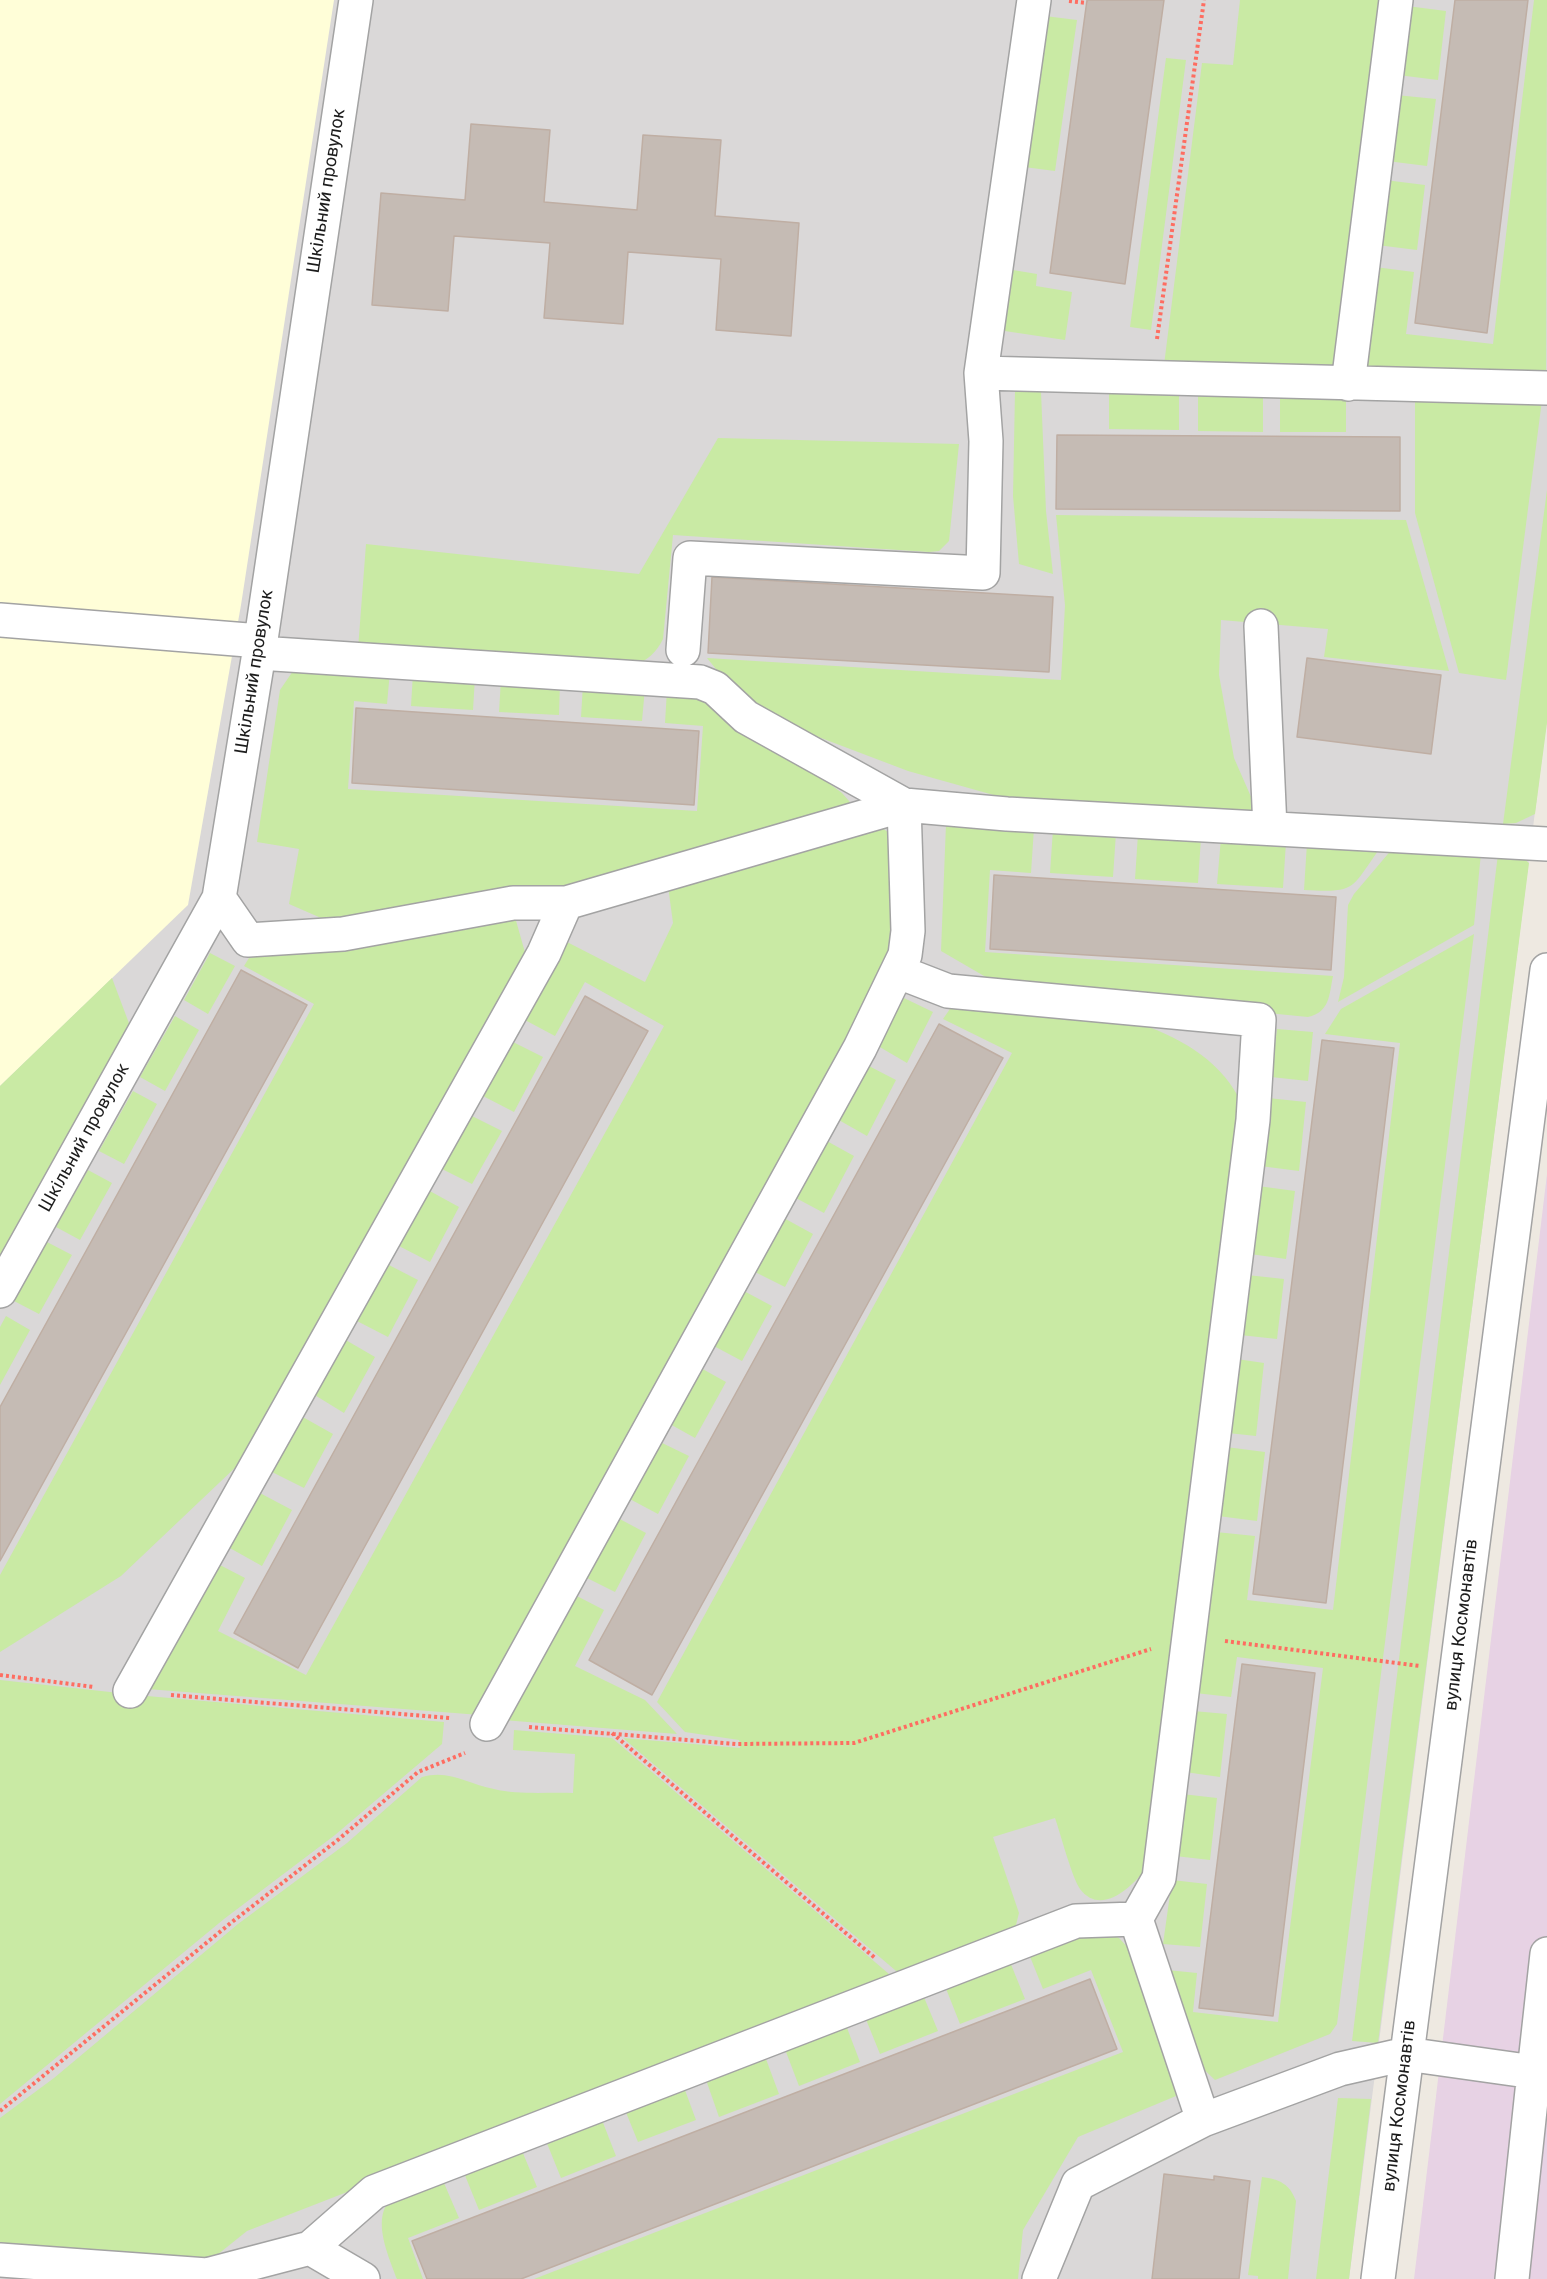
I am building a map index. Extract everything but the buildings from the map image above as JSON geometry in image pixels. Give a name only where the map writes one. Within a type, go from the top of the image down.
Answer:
[{"type":"street","name":"Шкільний провулок","points":[[0,1291],[219,898],[260,647],[356,0]]},
{"type":"street","points":[[683,650],[690,558],[983,573],[987,441],[981,373],[1034,0]]},
{"type":"street","points":[[1348,384],[1396,0]]},
{"type":"street","points":[[981,373],[1547,388]]},
{"type":"street","points":[[0,620],[260,647],[700,682],[715,688],[747,717],[904,805]]},
{"type":"street","points":[[1262,626],[1270,828]]},
{"type":"street","points":[[487,1724],[860,1048],[899,972],[905,955],[908,931],[904,805]]},
{"type":"street","points":[[219,898],[248,940],[343,934],[513,903],[566,903],[904,805],[1016,814],[1547,844]]},
{"type":"street","points":[[130,1691],[544,953],[566,903]]},
{"type":"street","name":"вулиця Космонавтів","points":[[1378,2279],[1547,970]]},
{"type":"street","points":[[899,972],[948,991],[1259,1020],[1253,1120],[1191,1636],[1159,1878],[1136,1919],[1203,2120]]},
{"type":"street","points":[[0,2260],[207,2275],[310,2248],[374,2192],[1076,1921],[1136,1919]]},
{"type":"street","points":[[1512,2279],[1547,1954]]},
{"type":"street","points":[[1039,2279],[1078,2184],[1203,2120],[1340,2069],[1406,2054],[1534,2072]]},
{"type":"street","points":[[310,2248],[363,2279]]},
{"type":"path","points":[[1065,0],[1087,3]]},
{"type":"path","points":[[1152,379],[1204,0]]},
{"type":"path","points":[[0,1675],[130,1691],[736,1744],[854,1743],[1191,1636],[1456,1670]]},
{"type":"path","points":[[0,2111],[232,1922],[339,1839],[418,1772],[465,1754],[487,1724]]},
{"type":"path","points":[[612,1732],[892,1972],[902,1987]]},
{"type":"shaded area","points":[[0,0],[1547,0],[1547,717],[1349,2279],[0,2279]]},
{"type":"shaded area","points":[[0,0],[334,0],[241,605],[188,905],[0,1086]]},
{"type":"shaded area","points":[[1547,1174],[1547,2279],[1414,2279]]},
{"type":"green space","points":[[1240,0],[1385,0],[1336,373],[1164,365],[1202,63],[1233,65]]},
{"type":"green space","points":[[1534,0],[1547,0],[1546,377],[1360,373],[1375,267],[1414,272],[1406,334],[1493,344]]},
{"type":"green space","points":[[1407,6],[1446,11],[1438,80],[1398,75]]},
{"type":"green space","points":[[1045,16],[1077,20],[1055,171],[1024,167]]},
{"type":"green space","points":[[1166,58],[1186,60],[1151,330],[1130,327]]},
{"type":"green space","points":[[1396,95],[1436,99],[1427,166],[1387,161]]},
{"type":"green space","points":[[1385,180],[1425,185],[1417,250],[1377,245]]},
{"type":"green space","points":[[1007,269],[1037,274],[1036,286],[1072,292],[1065,340],[998,330]]},
{"type":"green space","points":[[1015,391],[1041,392],[1046,511],[1053,574],[1019,564],[1013,496]]},
{"type":"green space","points":[[1109,393],[1179,394],[1179,430],[1109,429]]},
{"type":"green space","points":[[1198,395],[1263,396],[1263,432],[1198,431]]},
{"type":"green space","points":[[1280,396],[1346,397],[1346,432],[1280,432]]},
{"type":"green space","points":[[1415,398],[1542,400],[1506,680],[1459,673],[1415,513]]},
{"type":"green space","points":[[718,438],[959,444],[949,541],[939,551],[929,552],[673,535],[663,639],[651,656],[633,666],[358,649],[366,544],[639,574]]},
{"type":"green space","points":[[1547,490],[1547,723],[1535,814],[1516,823],[1503,824]]},
{"type":"green space","points":[[1056,515],[1406,520],[1449,671],[1324,657],[1328,629],[1221,620],[1219,675],[1234,758],[1259,815],[1015,801],[908,771],[750,711],[707,658],[1061,680],[1065,605]]},
{"type":"green space","points":[[293,671],[390,671],[387,704],[354,701],[348,789],[697,811],[703,726],[665,723],[667,690],[707,692],[842,793],[857,810],[705,853],[513,897],[344,928],[289,904],[299,849],[257,842],[280,690]]},
{"type":"green space","points":[[413,673],[475,677],[473,710],[411,706]]},
{"type":"green space","points":[[501,679],[560,682],[559,715],[499,712]]},
{"type":"green space","points":[[583,684],[645,688],[642,721],[581,717]]},
{"type":"green space","points":[[946,824],[1034,828],[1031,873],[990,870],[985,952],[1333,976],[1325,1007],[1315,1015],[1308,1017],[1003,987],[941,951]]},
{"type":"green space","points":[[879,826],[894,836],[894,951],[480,1715],[147,1689],[218,1564],[245,1578],[218,1631],[306,1675],[664,1026],[585,982],[555,1036],[523,1019],[567,942],[645,982],[673,923],[668,886]]},
{"type":"green space","points":[[1053,829],[1116,833],[1113,877],[1050,873]]},
{"type":"green space","points":[[1138,834],[1201,838],[1198,883],[1135,879]]},
{"type":"green space","points":[[1221,838],[1286,842],[1283,888],[1217,884]]},
{"type":"green space","points":[[1307,843],[1381,847],[1351,885],[1344,889],[1322,891],[1304,890]]},
{"type":"green space","points":[[1393,848],[1481,853],[1474,925],[1338,1002],[1344,977],[1348,905],[1354,894]]},
{"type":"green space","points":[[1498,854],[1523,858],[1529,863],[1378,2043],[1352,2041]]},
{"type":"green space","points":[[513,910],[526,956],[239,1464],[121,1576],[0,1652],[0,1575],[314,1004],[244,966],[249,958]]},
{"type":"green space","points":[[1474,934],[1337,2024],[1330,2034],[1215,2080],[1195,2061],[1167,1970],[1197,1973],[1193,2012],[1278,2022],[1323,1668],[1237,1657],[1231,1697],[1195,1693],[1216,1532],[1255,1536],[1247,1600],[1333,1610],[1400,1043],[1325,1034],[1341,1009]]},
{"type":"green space","points":[[210,953],[235,966],[208,1014],[184,1000]]},
{"type":"green space","points":[[112,978],[130,1026],[0,1260],[0,1086]]},
{"type":"green space","points":[[904,998],[933,1012],[907,1063],[878,1046]]},
{"type":"green space","points":[[952,1006],[1135,1022],[1166,1034],[1195,1050],[1220,1071],[1239,1098],[1148,1866],[1127,1889],[1108,1899],[1098,1900],[1089,1897],[1080,1889],[1055,1818],[993,1837],[1019,1913],[1015,1929],[902,1976],[623,1738],[740,1748],[739,1740],[685,1732],[657,1702],[1012,1053],[943,1019]]},
{"type":"green space","points":[[175,1016],[199,1030],[165,1091],[140,1077]]},
{"type":"green space","points":[[1277,1029],[1313,1032],[1308,1081],[1271,1077]]},
{"type":"green space","points":[[511,1041],[543,1057],[514,1112],[481,1095]]},
{"type":"green space","points":[[867,1065],[896,1080],[867,1136],[837,1119]]},
{"type":"green space","points":[[133,1091],[157,1104],[124,1164],[99,1151]]},
{"type":"green space","points":[[1268,1098],[1306,1102],[1299,1171],[1260,1166]]},
{"type":"green space","points":[[470,1115],[502,1131],[472,1184],[440,1168]]},
{"type":"green space","points":[[825,1140],[854,1156],[824,1213],[794,1197]]},
{"type":"green space","points":[[88,1170],[112,1183],[80,1240],[56,1227]]},
{"type":"green space","points":[[1258,1186],[1295,1191],[1286,1259],[1250,1254]]},
{"type":"green space","points":[[428,1190],[459,1207],[430,1262],[397,1245]]},
{"type":"green space","points":[[782,1217],[813,1234],[785,1287],[753,1271]]},
{"type":"green space","points":[[47,1242],[72,1255],[39,1314],[14,1301]]},
{"type":"green space","points":[[387,1264],[418,1280],[388,1337],[355,1320]]},
{"type":"green space","points":[[1247,1275],[1284,1279],[1277,1339],[1240,1335]]},
{"type":"green space","points":[[742,1290],[772,1306],[742,1361],[712,1345]]},
{"type":"green space","points":[[6,1316],[30,1330],[0,1385],[0,1327]]},
{"type":"green space","points":[[344,1339],[375,1357],[344,1413],[313,1394]]},
{"type":"green space","points":[[1237,1359],[1264,1363],[1256,1436],[1228,1433]]},
{"type":"green space","points":[[699,1367],[726,1382],[695,1438],[668,1423]]},
{"type":"green space","points":[[301,1416],[333,1434],[304,1488],[270,1471]]},
{"type":"green space","points":[[658,1441],[689,1456],[658,1514],[626,1497]]},
{"type":"green space","points":[[1226,1447],[1265,1452],[1257,1521],[1218,1516]]},
{"type":"green space","points":[[258,1492],[292,1510],[262,1566],[228,1547]]},
{"type":"green space","points":[[616,1517],[646,1533],[615,1592],[583,1576]]},
{"type":"green space","points":[[573,1594],[604,1610],[575,1666],[645,1700],[677,1734],[503,1720]]},
{"type":"green space","points":[[0,1680],[147,1696],[444,1722],[442,1744],[335,1835],[224,1919],[0,2104]]},
{"type":"green space","points":[[1193,1711],[1227,1714],[1220,1777],[1185,1772]]},
{"type":"green space","points":[[514,1730],[612,1738],[889,1974],[889,1981],[247,2231],[207,2263],[0,2248],[0,2118],[54,2078],[238,1924],[347,1843],[422,1777],[450,1776],[503,1791],[573,1793],[575,1754],[513,1750]]},
{"type":"green space","points":[[1182,1794],[1217,1798],[1210,1860],[1175,1856]]},
{"type":"green space","points":[[1172,1880],[1207,1884],[1200,1947],[1163,1944]]},
{"type":"green space","points":[[1104,1932],[1119,1938],[1131,1951],[1173,2069],[1176,2096],[1078,2137],[1023,2230],[1018,2279],[534,2279],[1123,2052],[1091,1970],[1043,1989],[1027,1949],[1065,1934]]},
{"type":"green space","points":[[1008,1957],[1025,1999],[960,2024],[943,1981]]},
{"type":"green space","points":[[921,1990],[938,2031],[880,2054],[863,2012]]},
{"type":"green space","points":[[844,2020],[860,2062],[799,2086],[783,2044]]},
{"type":"green space","points":[[763,2051],[779,2094],[719,2117],[704,2074]]},
{"type":"green space","points":[[682,2082],[696,2120],[638,2142],[623,2105]]},
{"type":"green space","points":[[1338,2098],[1371,2099],[1349,2279],[1316,2279]]},
{"type":"green space","points":[[600,2115],[616,2156],[561,2178],[544,2136]]},
{"type":"green space","points":[[520,2146],[537,2187],[479,2210],[462,2168]]},
{"type":"green space","points":[[441,2176],[459,2218],[408,2238],[423,2279],[397,2279],[383,2236],[383,2214],[394,2197],[405,2190]]},
{"type":"green space","points":[[1262,2177],[1283,2183],[1291,2190],[1296,2201],[1288,2279],[1258,2279],[1258,2276],[1248,2275]]}]
